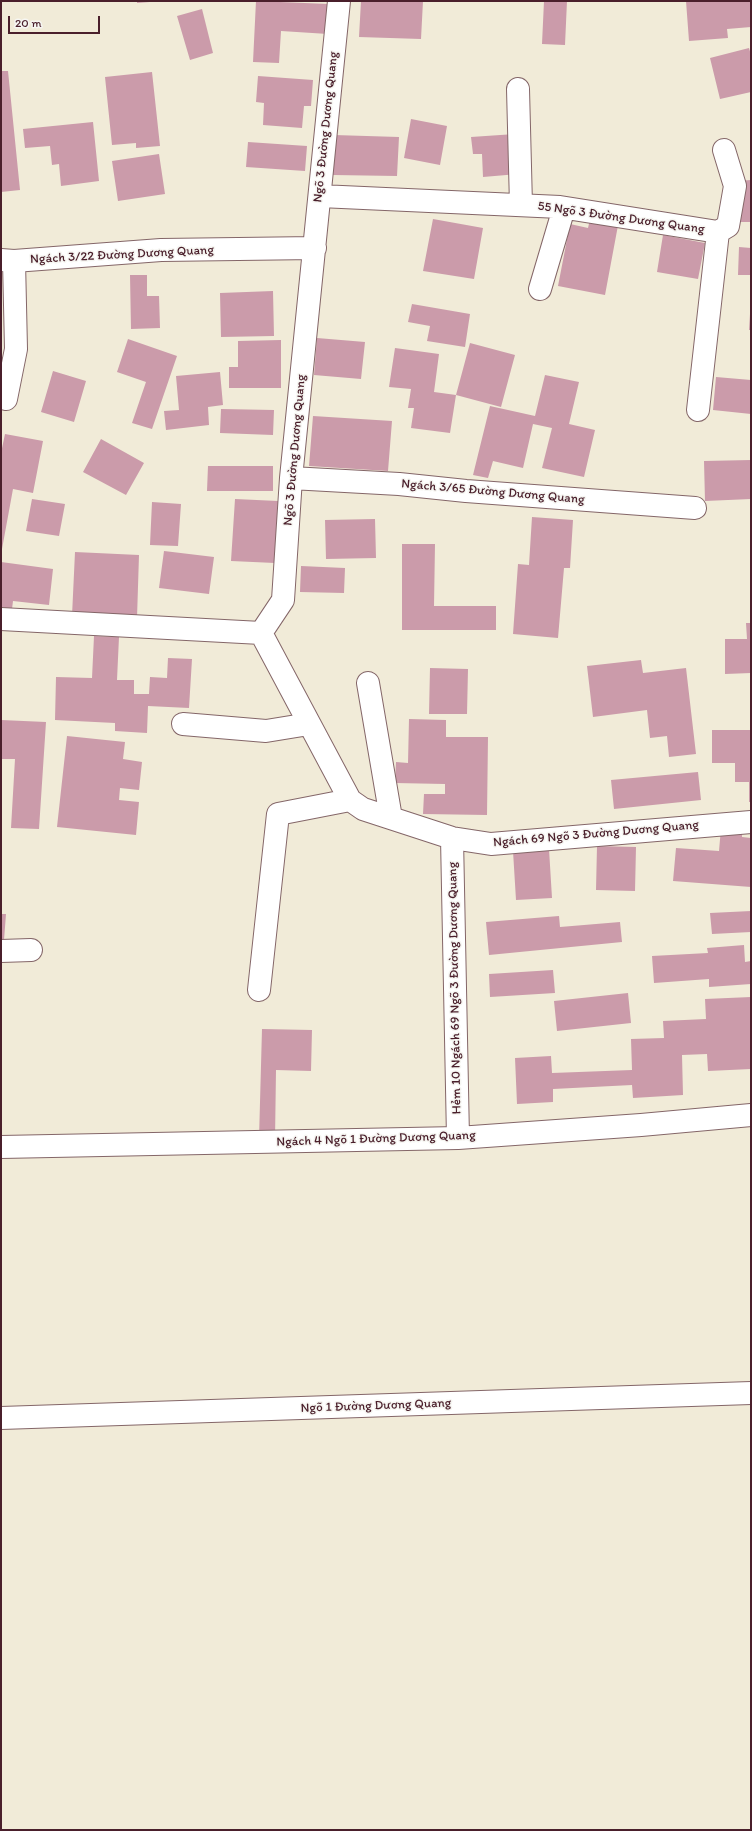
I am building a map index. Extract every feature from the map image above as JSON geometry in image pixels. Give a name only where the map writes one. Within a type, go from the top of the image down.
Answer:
[{"type":"street","name":"Ngõ 3 Đường Dương Quang","points":[[261,633],[283,600],[291,478],[339,1]]},
{"type":"street","points":[[518,89],[521,206]]},
{"type":"street","points":[[718,232],[728,226],[736,186],[724,150]]},
{"type":"street","name":"55 Ngõ 3 Đường Dương Quang","points":[[320,196],[564,208],[718,232],[698,410]]},
{"type":"street","points":[[540,289],[564,208]]},
{"type":"street","name":"Ngách 3/22 Đường Dương Quang","points":[[8,261],[161,250],[315,248]]},
{"type":"street","points":[[6,399],[16,349],[8,261]]},
{"type":"street","name":"Ngách 3/65 Đường Dương Quang","points":[[291,478],[399,484],[466,491],[695,508]]},
{"type":"street","points":[[1,619],[261,633],[350,800],[278,814],[259,990]]},
{"type":"street","points":[[368,684],[391,818]]},
{"type":"street","points":[[183,724],[266,731],[309,724]]},
{"type":"street","name":"Ngách 69 Ngõ 3 Đường Dương Quang","points":[[350,800],[363,808],[452,838],[491,844],[751,822]]},
{"type":"street","name":"Hẻm 10 Ngách 69 Ngõ 3 Đường Dương Quang","points":[[452,838],[458,1138]]},
{"type":"street","points":[[1,951],[31,950]]},
{"type":"street","name":"Ngách 4 Ngõ 1 Đường Dương Quang","points":[[1,1147],[458,1138],[641,1125],[751,1115]]},
{"type":"street","name":"Ngõ 1 Đường Dương Quang","points":[[1,1418],[751,1393]]},
{"type":"building","points":[[137,1],[150,1],[150,2],[137,3]]},
{"type":"building","points":[[256,1],[329,4],[328,34],[281,31],[279,63],[253,62]]},
{"type":"building","points":[[361,1],[423,1],[421,39],[359,37]]},
{"type":"building","points":[[544,1],[567,1],[565,45],[542,44]]},
{"type":"building","points":[[686,1],[751,1],[751,27],[727,29],[728,38],[689,41]]},
{"type":"building","points":[[202,9],[213,53],[190,60],[177,16]]},
{"type":"building","points":[[749,48],[751,55],[751,92],[720,99],[710,58]]},
{"type":"building","points":[[1,71],[8,71],[20,190],[1,192]]},
{"type":"building","points":[[152,72],[160,146],[136,148],[136,143],[112,145],[105,77]]},
{"type":"building","points":[[258,76],[313,80],[311,106],[304,106],[302,128],[263,125],[264,103],[256,102]]},
{"type":"building","points":[[411,119],[447,126],[440,165],[404,158]]},
{"type":"building","points":[[93,122],[99,181],[61,186],[59,164],[52,165],[50,146],[25,148],[23,129]]},
{"type":"building","points":[[515,134],[518,174],[483,177],[482,154],[473,154],[471,137]]},
{"type":"building","points":[[334,135],[399,137],[397,176],[333,175]]},
{"type":"building","points":[[248,142],[307,146],[305,171],[246,167]]},
{"type":"building","points":[[159,154],[165,194],[118,201],[112,161]]},
{"type":"building","points":[[751,180],[751,222],[739,222],[736,181]]},
{"type":"building","points":[[591,215],[619,220],[605,295],[558,286],[570,224],[588,228]]},
{"type":"building","points":[[433,219],[483,228],[474,279],[423,271]]},
{"type":"building","points":[[663,235],[705,243],[698,279],[657,272]]},
{"type":"building","points":[[739,247],[751,248],[751,275],[738,275]]},
{"type":"building","points":[[130,275],[147,275],[147,296],[159,296],[160,328],[131,329]]},
{"type":"building","points":[[273,291],[274,336],[221,337],[220,293]]},
{"type":"building","points":[[412,304],[470,314],[465,347],[427,341],[430,326],[408,322]]},
{"type":"building","points":[[750,314],[751,330],[749,330]]},
{"type":"building","points":[[317,338],[365,342],[361,379],[314,375]]},
{"type":"building","points":[[128,339],[177,356],[152,429],[132,423],[146,382],[117,372]]},
{"type":"building","points":[[281,340],[281,388],[229,388],[229,367],[238,367],[238,341]]},
{"type":"building","points":[[470,343],[515,355],[501,407],[456,395]]},
{"type":"building","points":[[395,348],[439,354],[434,392],[456,395],[450,433],[411,428],[414,408],[408,408],[411,389],[389,387]]},
{"type":"building","points":[[53,371],[86,381],[74,422],[41,412]]},
{"type":"building","points":[[220,372],[223,405],[208,407],[209,425],[166,430],[164,411],[179,410],[176,376]]},
{"type":"building","points":[[545,375],[579,382],[569,424],[595,430],[584,477],[542,468],[552,428],[533,424],[523,468],[493,461],[488,478],[473,475],[490,406],[535,416]]},
{"type":"building","points":[[716,377],[751,380],[751,414],[713,410]]},
{"type":"building","points":[[221,409],[274,410],[273,435],[220,433]]},
{"type":"building","points":[[313,416],[392,421],[388,471],[309,466]]},
{"type":"building","points":[[5,434],[43,441],[33,493],[13,489],[2,549],[1,453]]},
{"type":"building","points":[[101,439],[144,463],[126,495],[83,472]]},
{"type":"building","points":[[751,460],[751,499],[705,501],[704,461]]},
{"type":"building","points":[[208,466],[273,466],[273,491],[207,491]]},
{"type":"building","points":[[32,499],[65,504],[59,536],[26,531]]},
{"type":"building","points":[[235,499],[278,501],[275,563],[231,561]]},
{"type":"building","points":[[152,502],[181,504],[178,546],[150,545]]},
{"type":"building","points":[[532,517],[573,520],[570,568],[564,568],[558,638],[513,634],[518,564],[529,565]]},
{"type":"building","points":[[375,519],[376,558],[326,559],[325,520]]},
{"type":"building","points":[[402,544],[435,544],[434,606],[496,606],[496,630],[402,630]]},
{"type":"building","points":[[164,551],[214,557],[209,594],[159,588]]},
{"type":"building","points":[[75,552],[139,555],[137,618],[72,616]]},
{"type":"building","points":[[1,562],[53,569],[49,605],[13,601],[12,609],[1,607]]},
{"type":"building","points":[[301,566],[345,568],[344,593],[300,592]]},
{"type":"building","points":[[746,623],[751,623],[751,673],[725,674],[725,639],[747,639]]},
{"type":"building","points":[[94,636],[119,637],[117,680],[134,680],[134,694],[149,694],[150,677],[167,678],[168,658],[192,659],[189,708],[148,706],[147,733],[115,731],[115,723],[55,720],[56,677],[92,678]]},
{"type":"building","points":[[641,660],[643,673],[686,668],[696,754],[669,757],[667,736],[650,738],[647,710],[593,717],[587,666]]},
{"type":"building","points":[[430,668],[468,669],[467,714],[429,714]]},
{"type":"building","points":[[409,719],[446,720],[446,737],[488,737],[487,815],[423,814],[424,794],[445,794],[445,784],[395,783],[396,762],[408,763]]},
{"type":"building","points":[[1,720],[46,722],[39,829],[11,828],[15,759],[1,759]]},
{"type":"building","points":[[712,730],[751,730],[751,802],[749,802],[749,782],[735,782],[735,763],[712,763]]},
{"type":"building","points":[[67,736],[125,742],[123,759],[142,762],[139,790],[120,788],[119,800],[139,802],[136,835],[57,827]]},
{"type":"building","points":[[698,772],[701,800],[614,809],[611,780]]},
{"type":"building","points":[[721,828],[742,830],[742,837],[751,838],[751,887],[673,881],[676,848],[719,851]]},
{"type":"building","points":[[597,846],[636,847],[635,891],[596,890]]},
{"type":"building","points":[[549,849],[552,898],[516,900],[513,851]]},
{"type":"building","points":[[751,911],[751,932],[712,934],[710,913]]},
{"type":"building","points":[[1,914],[6,914],[4,940],[1,940]]},
{"type":"building","points":[[559,916],[560,927],[620,922],[622,942],[489,955],[486,922]]},
{"type":"building","points":[[744,945],[745,962],[751,961],[751,984],[709,987],[709,979],[654,983],[652,956],[708,953],[707,948]]},
{"type":"building","points":[[553,970],[555,993],[490,997],[489,974]]},
{"type":"building","points":[[628,993],[631,1023],[557,1031],[554,1001]]},
{"type":"building","points":[[751,997],[751,1069],[708,1071],[707,1054],[682,1055],[683,1095],[633,1098],[632,1085],[553,1089],[553,1102],[517,1104],[515,1058],[551,1056],[552,1073],[632,1070],[631,1039],[664,1038],[663,1021],[706,1019],[705,999]]},
{"type":"building","points":[[262,1029],[312,1030],[311,1071],[276,1070],[275,1140],[259,1139]]}]
